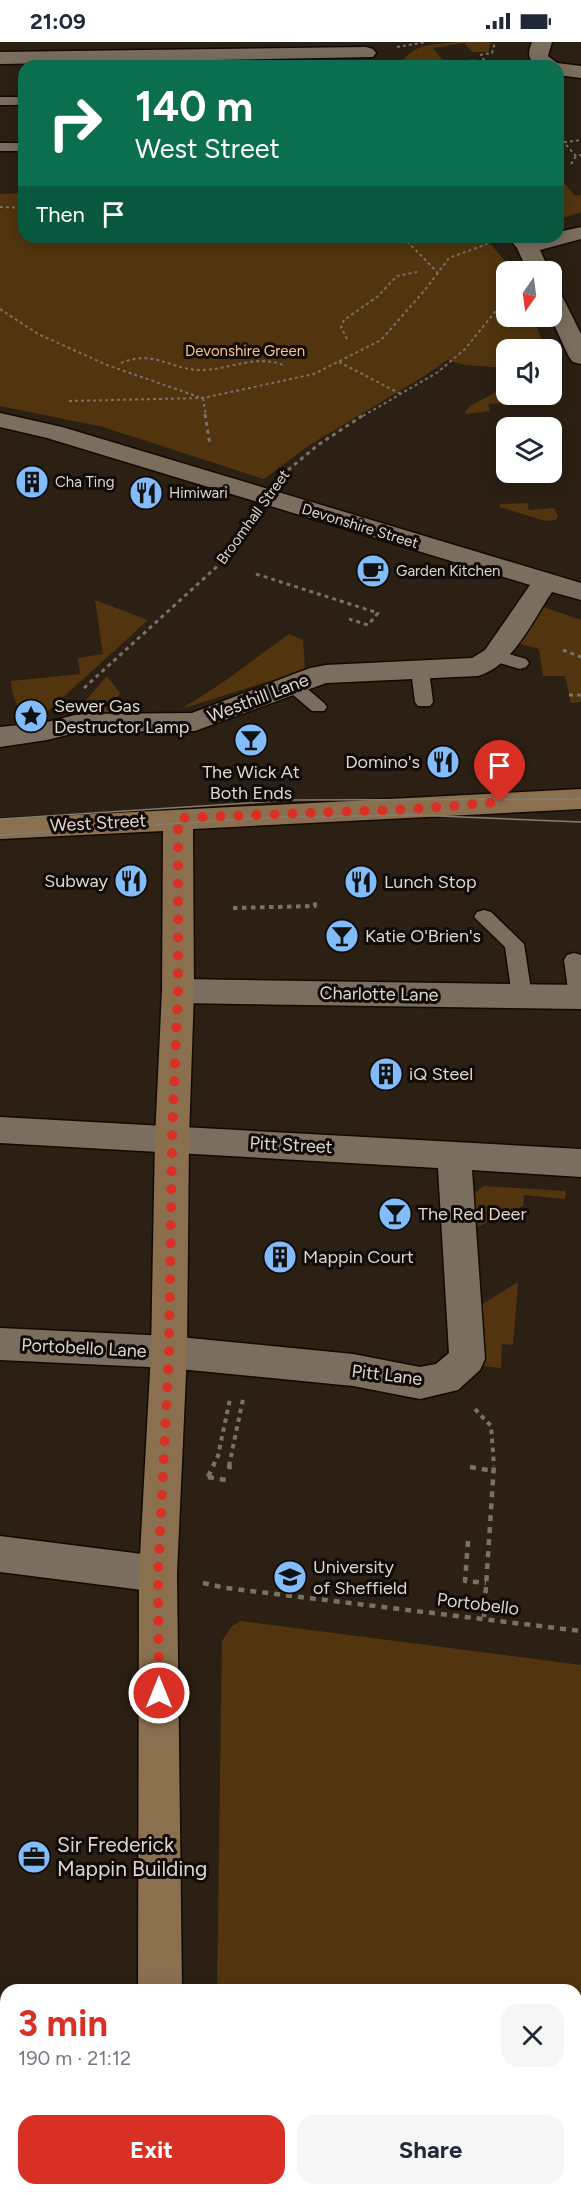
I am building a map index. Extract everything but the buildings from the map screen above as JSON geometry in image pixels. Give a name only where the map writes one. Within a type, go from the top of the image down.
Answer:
[{"type":"street","points":[[542,42],[539,58],[542,60]]},
{"type":"street","points":[[115,60],[201,55],[366,54]]},
{"type":"street","points":[[0,58],[65,60]]},
{"type":"street","points":[[564,70],[581,72]]},
{"type":"street","points":[[564,235],[581,233]]},
{"type":"street","points":[[524,243],[533,261]]},
{"type":"street","points":[[562,318],[581,357]]},
{"type":"street","name":"Devonshire Street","points":[[0,420],[53,432],[581,592]]},
{"type":"street","name":"Westhill Lane","points":[[0,737],[79,723],[195,722],[291,684],[326,674],[478,667],[507,659],[546,581]]},
{"type":"street","name":"West Street","points":[[0,829],[178,818],[413,809],[522,800],[581,799]]},
{"type":"street","name":"West Street","points":[[413,809],[581,822]]},
{"type":"street","points":[[160,1984],[158,1574],[169,1352],[172,1138],[178,990],[178,818]]},
{"type":"street","name":"Charlotte Lane","points":[[178,990],[580,997]]},
{"type":"street","name":"Pitt Street","points":[[0,1130],[581,1163]]},
{"type":"street","name":"Pitt Lane","points":[[169,1352],[353,1370],[420,1383],[445,1379],[466,1359],[454,1155]]},
{"type":"street","name":"Portobello Lane","points":[[0,1344],[169,1352]]},
{"type":"street","points":[[0,1554],[158,1574]]},
{"type":"lane","points":[[0,101],[17,101]]},
{"type":"lane","points":[[0,147],[18,147]]},
{"type":"lane","points":[[420,670],[424,702]]},
{"type":"lane","points":[[291,684],[318,707]]},
{"type":"lane","points":[[484,917],[514,944],[522,996]]},
{"type":"lane","points":[[574,960],[580,997]]},
{"type":"path","points":[[483,60],[481,56],[492,53],[495,42]]},
{"type":"path","points":[[564,142],[581,140]]},
{"type":"path","points":[[564,142],[576,156]]},
{"type":"path","points":[[571,164],[576,156],[581,155]]},
{"type":"path","points":[[0,207],[18,208]]},
{"type":"path","points":[[409,243],[438,273]]},
{"type":"path","points":[[67,401],[202,398],[314,374],[381,340],[449,258],[480,246],[501,243]]},
{"type":"path","points":[[347,339],[341,327],[344,320],[377,297],[397,276],[417,273]]},
{"type":"path","points":[[0,309],[38,334],[106,365],[202,398]]},
{"type":"path","name":"Broomhall Street","points":[[38,732],[103,669],[223,561],[292,465],[357,419],[438,372],[465,349],[496,311]]},
{"type":"path","points":[[121,363],[129,358],[144,355],[198,370],[225,368],[263,359],[284,365]]},
{"type":"path","points":[[338,362],[401,394]]},
{"type":"path","points":[[198,476],[211,453],[202,398]]},
{"type":"path","points":[[256,574],[378,613],[368,625],[349,619]]},
{"type":"path","points":[[563,650],[581,657]]},
{"type":"path","points":[[569,695],[581,695]]},
{"type":"path","points":[[233,908],[315,906],[315,902]]},
{"type":"path","points":[[445,1379],[491,1426],[494,1471],[484,1617]]},
{"type":"path","points":[[208,1478],[218,1456],[231,1390]]},
{"type":"path","points":[[234,1467],[229,1467],[244,1393]]},
{"type":"path","points":[[470,1467],[494,1471]]},
{"type":"path","points":[[163,1473],[231,1481]]},
{"type":"path","points":[[468,1541],[465,1581],[486,1583]]},
{"type":"path","name":"Portobello","points":[[158,1574],[226,1588],[484,1617],[581,1631]]},
{"type":"green space","points":[[491,42],[488,52],[472,52],[464,43],[433,48],[443,60],[403,60],[413,51],[433,44]]},
{"type":"green space","points":[[564,182],[575,196],[581,195],[581,212],[564,218]]},
{"type":"green space","name":"Devonshire Green","points":[[18,193],[18,243],[490,243],[505,261],[496,261],[496,327],[537,327],[541,339],[496,339],[496,367],[465,365],[447,360],[308,446],[264,479],[103,427],[0,406],[0,194]]},
{"type":"green space","points":[[496,392],[496,403],[488,404],[490,411],[467,414],[465,412],[470,406]]},
{"type":"green space","points":[[527,503],[529,510],[554,508],[558,516],[556,520],[545,521],[500,507],[500,504]]},
{"type":"green space","points":[[95,600],[148,620],[47,712],[31,714],[25,712],[16,703],[11,681],[80,674],[78,658],[103,654]]},
{"type":"green space","points":[[537,605],[581,620],[581,702],[571,703],[565,676],[543,676],[539,649],[514,642]]},
{"type":"green space","points":[[289,634],[303,640],[305,670],[181,709],[222,683]]},
{"type":"green space","points":[[107,676],[120,693],[109,712],[73,715]]},
{"type":"green space","points":[[484,1186],[566,1191],[565,1199],[524,1195],[523,1206],[470,1230],[470,1205],[478,1190]]},
{"type":"green space","points":[[518,1282],[513,1345],[502,1344],[501,1368],[483,1366],[481,1305]]},
{"type":"green space","points":[[240,1621],[581,1665],[581,1984],[217,1984],[222,1641],[232,1626]]},
{"type":"tram line","points":[[0,819],[294,800],[581,799]]},
{"type":"tram line","points":[[0,835],[278,817],[415,815],[581,822]]},
{"type":"place","name":"Cha Ting","points":[[32,482]]},
{"type":"place","name":"Himiwari","points":[[146,493]]},
{"type":"place","name":"Garden Kitchen","points":[[373,571]]},
{"type":"place","name":"Sewer Gas Destructor Lamp","points":[[31,716]]},
{"type":"place","name":"The Wick At Both Ends","points":[[251,740]]},
{"type":"place","name":"Domino's","points":[[443,762]]},
{"type":"place","name":"Subway","points":[[131,881]]},
{"type":"place","name":"Lunch Stop","points":[[361,882]]},
{"type":"place","name":"Katie O'Brien's","points":[[342,936]]},
{"type":"place","name":"iQ Steel","points":[[386,1074]]},
{"type":"place","name":"The Red Deer","points":[[395,1214]]},
{"type":"place","name":"Mappin Court","points":[[280,1257]]},
{"type":"place","name":"University of Sheffield","points":[[290,1577]]},
{"type":"place","name":"Sir Frederick Mappin Building","points":[[34,1857]]},
{"type":"route","points":[[159,1693],[158,1574],[169,1352],[172,1138],[178,990],[178,818],[413,809],[500,802]]}]
